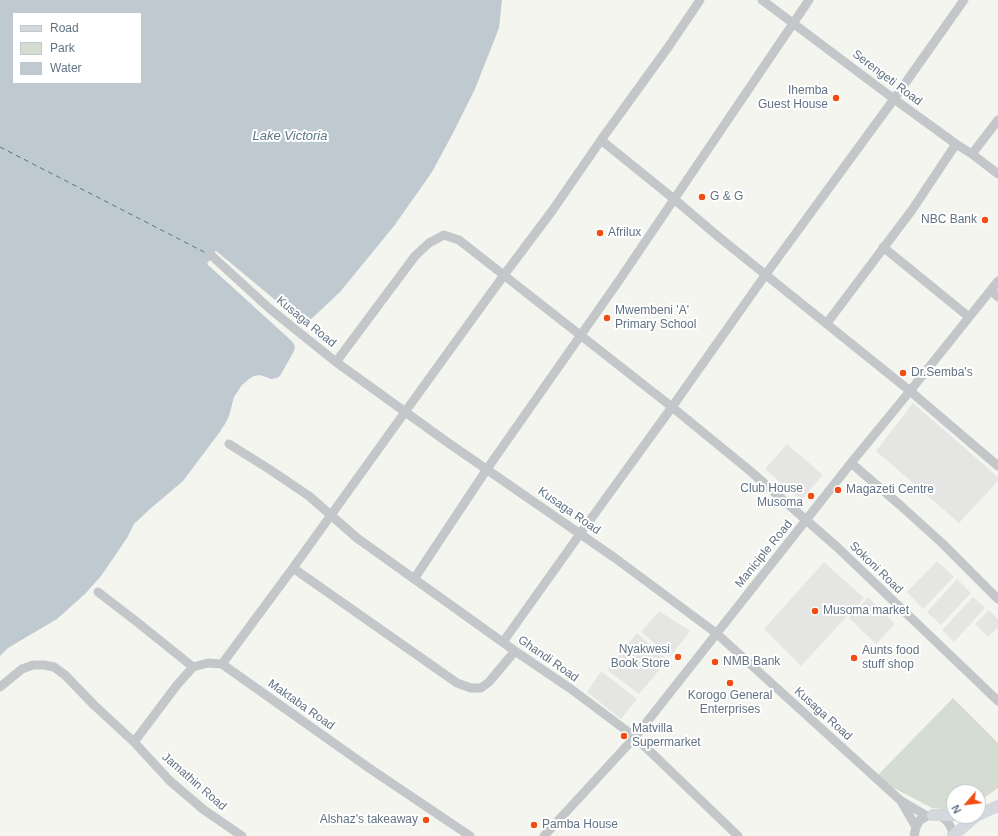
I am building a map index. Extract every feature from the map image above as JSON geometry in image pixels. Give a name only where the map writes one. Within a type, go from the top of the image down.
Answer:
[{"type":"main road","points":[[986,811],[998,806]]},
{"type":"main road","points":[[930,816],[946,815]]},
{"type":"main road","points":[[952,836],[966,824]]},
{"type":"street","points":[[134,742],[193,667],[208,663],[222,664],[552,211],[700,0]]},
{"type":"street","name":"Serengeti Road","points":[[762,0],[894,99],[998,174]]},
{"type":"street","points":[[414,579],[487,469],[581,336],[809,0]]},
{"type":"street","points":[[503,642],[964,0]]},
{"type":"street","points":[[972,154],[998,120]]},
{"type":"street","points":[[601,140],[910,391],[998,466]]},
{"type":"street","points":[[827,323],[916,204],[956,144]]},
{"type":"street","name":"Sokoni Road","points":[[336,362],[415,256],[429,243],[444,235],[459,240],[672,407],[807,520],[998,700]]},
{"type":"street","points":[[883,247],[969,317]]},
{"type":"street","name":"Kusaga Road","points":[[212,256],[270,309],[336,362],[650,583],[716,633],[900,800]]},
{"type":"street","name":"Maniciple Road","points":[[544,836],[634,737],[851,463],[998,281]]},
{"type":"street","points":[[991,290],[998,297]]},
{"type":"street","name":"Ghandi Road","points":[[228,444],[274,472],[309,496],[357,538],[515,651],[571,689],[634,737],[738,836]]},
{"type":"street","points":[[851,463],[943,544],[998,599]]},
{"type":"street","points":[[293,568],[457,683],[470,688],[481,688],[489,682],[515,651]]},
{"type":"street","points":[[98,592],[193,667]]},
{"type":"street","name":"Maktaba Road","points":[[222,664],[369,768],[470,836]]},
{"type":"street","name":"Jamathin Road","points":[[0,687],[22,669],[33,665],[54,667],[65,675],[94,705],[134,742],[170,781],[204,810],[242,836]]},
{"type":"street","points":[[900,800],[930,816]]},
{"type":"street","points":[[900,800],[915,832]]},
{"type":"street","points":[[915,832],[920,820],[930,816],[939,816],[945,819],[949,824],[952,830],[952,836]]},
{"type":"shaded area","points":[[913,403],[998,477],[998,481],[959,523],[876,451]]},
{"type":"shaded area","points":[[787,444],[823,475],[801,500],[765,469]]},
{"type":"shaded area","points":[[937,561],[954,577],[923,609],[907,592]]},
{"type":"shaded area","points":[[824,562],[864,598],[801,666],[764,629]]},
{"type":"shaded area","points":[[957,579],[971,593],[941,625],[927,612]]},
{"type":"shaded area","points":[[868,597],[895,624],[876,644],[849,618]]},
{"type":"shaded area","points":[[973,597],[985,608],[954,642],[942,630]]},
{"type":"shaded area","points":[[989,610],[998,619],[998,627],[988,637],[975,624]]},
{"type":"shaded area","points":[[659,611],[690,631],[670,657],[641,632]]},
{"type":"shaded area","points":[[637,633],[668,660],[639,694],[607,670]]},
{"type":"shaded area","points":[[601,671],[637,699],[621,719],[587,692]]},
{"type":"green space","points":[[953,698],[998,743],[998,788],[986,796],[986,784],[946,784],[946,809],[932,808],[875,778]]},
{"type":"water","name":"Lake Victoria","points":[[0,0],[502,0],[499,28],[475,89],[432,172],[394,226],[340,292],[305,325],[216,251],[208,264],[293,342],[295,347],[294,351],[280,376],[277,378],[271,379],[260,375],[254,376],[242,385],[234,397],[229,416],[225,424],[183,481],[134,524],[127,538],[101,576],[85,594],[57,619],[8,648],[0,656]]},
{"type":"pier","points":[[216,251],[305,325],[304,327],[217,254],[210,263],[294,341],[293,342],[207,264]]},
{"type":"ferry route","points":[[0,147],[208,254]]},
{"type":"place","name":"Ihemba Guest House","points":[[836,98]]},
{"type":"place","name":"G & G","points":[[702,197]]},
{"type":"place","name":"NBC Bank","points":[[985,220]]},
{"type":"place","name":"Afrilux","points":[[600,233]]},
{"type":"place","name":"Mwembeni 'A' Primary School","points":[[607,318]]},
{"type":"place","name":"Dr.Semba's","points":[[903,373]]},
{"type":"place","name":"Magazeti Centre","points":[[838,490]]},
{"type":"place","name":"Club House Musoma","points":[[811,496]]},
{"type":"place","name":"Musoma market","points":[[815,611]]},
{"type":"place","name":"Nyakwesi Book Store","points":[[678,657]]},
{"type":"place","name":"Aunts food stuff shop","points":[[854,658]]},
{"type":"place","name":"NMB Bank","points":[[715,662]]},
{"type":"place","name":"Korogo General Enterprises","points":[[730,683]]},
{"type":"place","name":"Matvilla Supermarket","points":[[624,736]]},
{"type":"place","name":"Alshaz's takeaway","points":[[426,820]]},
{"type":"place","name":"Pamba House","points":[[534,825]]}]
